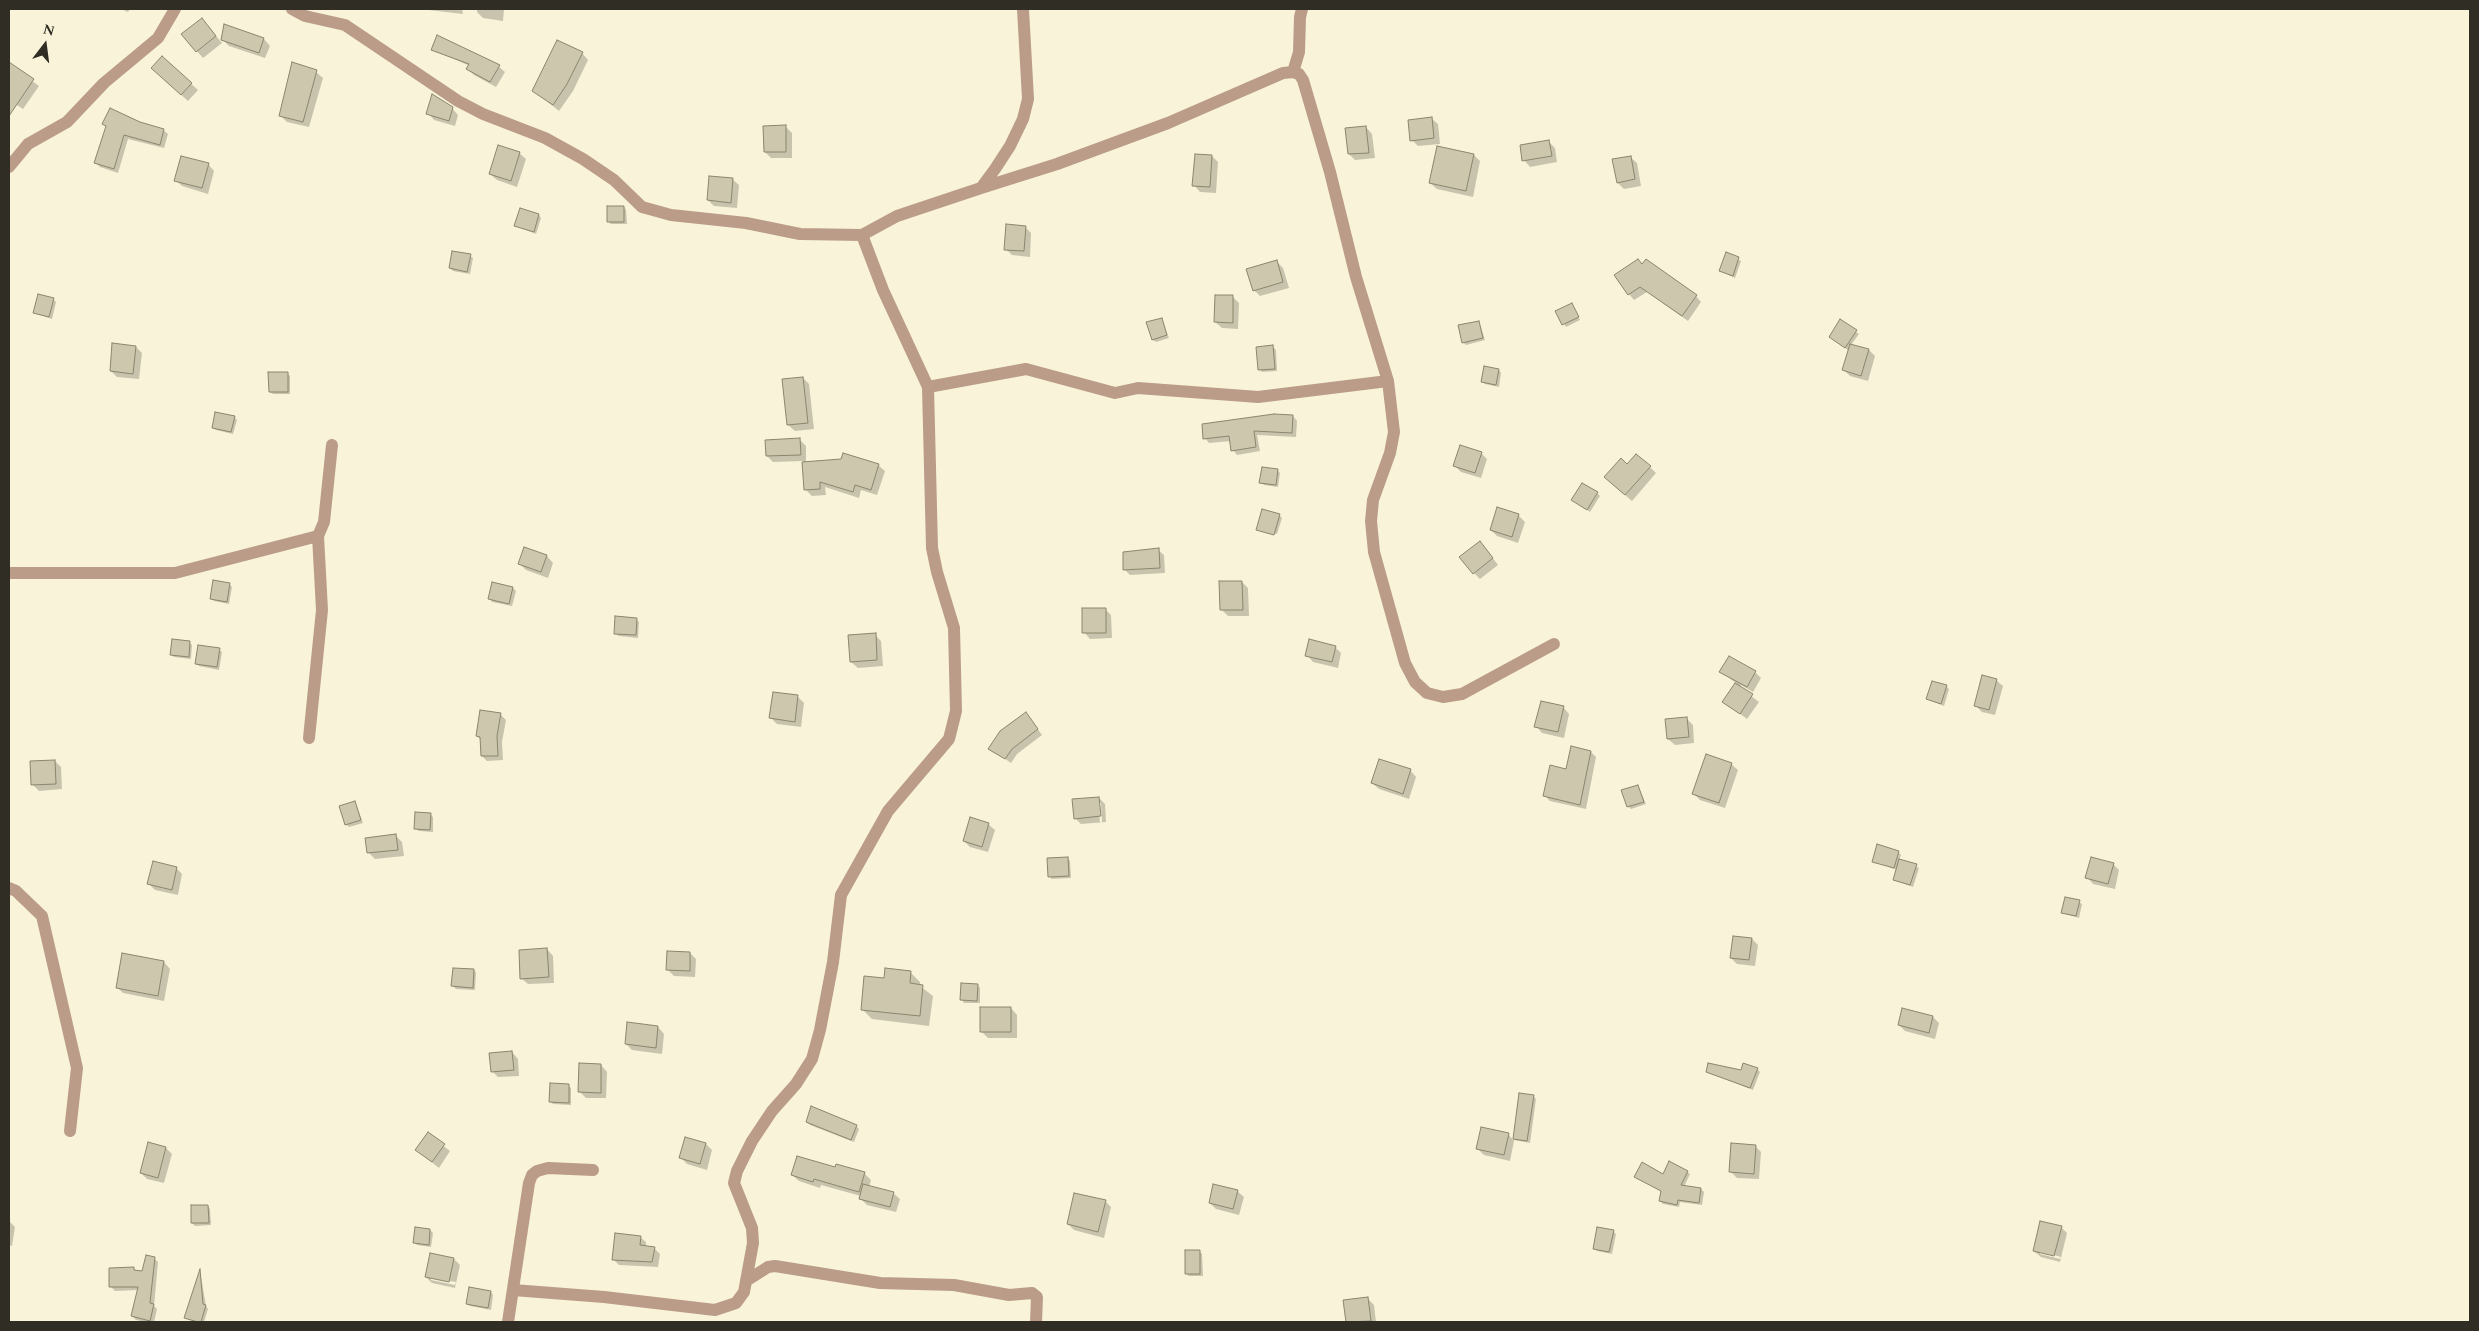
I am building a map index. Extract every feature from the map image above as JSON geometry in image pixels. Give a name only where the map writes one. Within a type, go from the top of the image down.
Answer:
[{"type":"street","points":[[9,167],[28,144],[67,122],[104,83],[158,38],[174,9]]},
{"type":"street","points":[[292,9],[305,16],[345,25],[458,101],[483,114],[545,138],[583,159],[614,180],[642,207],[671,215],[746,223],[800,234],[862,235],[897,216],[1057,164],[1168,123],[1284,73],[1293,72],[1303,80],[1330,172],[1356,277],[1388,382],[1394,432],[1390,453],[1373,500],[1371,521],[1374,552],[1405,663],[1415,682],[1427,693],[1443,697],[1462,694],[1554,644]]},
{"type":"street","points":[[981,188],[1010,146],[1024,119],[1028,99],[1023,9]]},
{"type":"street","points":[[1293,72],[1299,52],[1302,9]]},
{"type":"street","points":[[513,1290],[604,1297],[715,1310],[736,1302],[744,1292],[753,1244],[752,1228],[734,1183],[737,1171],[752,1141],[772,1111],[796,1084],[812,1060],[820,1030],[833,962],[840,895],[845,884],[888,811],[948,739],[956,711],[954,628],[937,572],[932,548],[928,387],[883,290],[862,235]]},
{"type":"street","points":[[928,387],[1026,369],[1115,393],[1138,388],[1258,397],[1388,382]]},
{"type":"street","points":[[309,738],[322,610],[318,536],[324,522],[332,445]]},
{"type":"street","points":[[9,573],[175,573],[318,536]]},
{"type":"street","points":[[9,888],[16,891],[42,916],[76,1068],[70,1131]]},
{"type":"street","points":[[508,1322],[529,1183],[532,1175],[536,1171],[548,1168],[593,1170]]},
{"type":"street","points":[[746,1281],[761,1271],[775,1266],[880,1283],[954,1285],[1009,1295],[1032,1292],[1036,1297],[1036,1322]]},
{"type":"building","points":[[202,18],[216,36],[196,52],[181,34]]},
{"type":"building","points":[[224,24],[264,38],[259,53],[221,40]]},
{"type":"building","points":[[437,35],[500,65],[490,82],[466,69],[469,64],[431,50]]},
{"type":"building","points":[[557,40],[583,52],[567,84],[553,105],[532,91]]},
{"type":"building","points":[[162,56],[192,83],[181,95],[151,68]]},
{"type":"building","points":[[9,62],[34,79],[9,116]]},
{"type":"building","points":[[292,62],[317,70],[303,122],[279,116]]},
{"type":"building","points":[[432,94],[453,107],[449,121],[426,114]]},
{"type":"building","points":[[110,108],[140,122],[164,129],[160,145],[124,135],[114,169],[94,163],[106,126],[102,124]]},
{"type":"building","points":[[1432,117],[1434,138],[1410,141],[1408,120]]},
{"type":"building","points":[[786,125],[786,152],[764,152],[763,126]]},
{"type":"building","points":[[1366,126],[1369,153],[1348,154],[1345,128]]},
{"type":"building","points":[[1549,140],[1552,156],[1522,161],[1520,145]]},
{"type":"building","points":[[498,145],[520,152],[511,181],[489,174]]},
{"type":"building","points":[[1437,146],[1474,154],[1466,191],[1429,183]]},
{"type":"building","points":[[1195,154],[1212,155],[1210,187],[1192,186]]},
{"type":"building","points":[[181,156],[209,163],[202,188],[174,181]]},
{"type":"building","points":[[1631,156],[1635,179],[1617,183],[1612,159]]},
{"type":"building","points":[[709,176],[733,178],[731,203],[707,200]]},
{"type":"building","points":[[607,206],[624,206],[624,222],[607,222]]},
{"type":"building","points":[[520,208],[539,214],[534,232],[514,226]]},
{"type":"building","points":[[1006,224],[1026,226],[1024,251],[1004,250]]},
{"type":"building","points":[[452,251],[471,254],[467,272],[449,268]]},
{"type":"building","points":[[1726,252],[1739,257],[1733,276],[1719,271]]},
{"type":"building","points":[[1638,259],[1642,264],[1646,259],[1697,295],[1682,316],[1640,287],[1628,295],[1614,275]]},
{"type":"building","points":[[1277,260],[1283,282],[1253,291],[1246,269]]},
{"type":"building","points":[[38,294],[54,298],[49,317],[33,313]]},
{"type":"building","points":[[1215,295],[1233,295],[1233,323],[1214,322]]},
{"type":"building","points":[[1572,303],[1579,317],[1562,325],[1555,311]]},
{"type":"building","points":[[1162,318],[1167,335],[1152,340],[1146,322]]},
{"type":"building","points":[[1840,319],[1857,330],[1845,348],[1829,337]]},
{"type":"building","points":[[1479,321],[1483,338],[1462,343],[1458,325]]},
{"type":"building","points":[[112,343],[136,346],[133,374],[110,371]]},
{"type":"building","points":[[1850,344],[1869,349],[1861,376],[1842,370]]},
{"type":"building","points":[[1273,345],[1275,369],[1258,370],[1256,347]]},
{"type":"building","points":[[1484,366],[1499,369],[1496,385],[1481,382]]},
{"type":"building","points":[[268,372],[288,372],[288,392],[269,392]]},
{"type":"building","points":[[803,377],[808,423],[787,425],[782,379]]},
{"type":"building","points":[[215,412],[235,416],[231,432],[212,428]]},
{"type":"building","points":[[1274,414],[1293,415],[1292,433],[1254,431],[1256,447],[1231,451],[1229,436],[1203,439],[1202,424]]},
{"type":"building","points":[[800,438],[801,455],[766,456],[765,440]]},
{"type":"building","points":[[1460,445],[1482,452],[1475,473],[1453,466]]},
{"type":"building","points":[[843,453],[879,464],[871,490],[855,485],[853,492],[820,482],[820,489],[804,490],[802,462],[841,459]]},
{"type":"building","points":[[1636,454],[1651,466],[1625,495],[1604,477],[1621,458],[1627,464]]},
{"type":"building","points":[[1262,467],[1278,469],[1276,485],[1259,483]]},
{"type":"building","points":[[1582,483],[1598,492],[1587,510],[1571,500]]},
{"type":"building","points":[[1497,507],[1519,514],[1512,537],[1490,530]]},
{"type":"building","points":[[1262,509],[1280,514],[1274,535],[1256,530]]},
{"type":"building","points":[[1480,541],[1493,558],[1473,574],[1459,557]]},
{"type":"building","points":[[524,547],[547,555],[541,572],[518,564]]},
{"type":"building","points":[[1159,548],[1160,568],[1123,570],[1123,552]]},
{"type":"building","points":[[213,580],[230,583],[227,602],[210,599]]},
{"type":"building","points":[[1219,581],[1242,581],[1243,610],[1220,610]]},
{"type":"building","points":[[492,582],[513,587],[509,604],[488,599]]},
{"type":"building","points":[[1082,608],[1106,608],[1106,633],[1082,633]]},
{"type":"building","points":[[615,616],[637,618],[636,635],[614,634]]},
{"type":"building","points":[[876,633],[877,660],[850,662],[848,635]]},
{"type":"building","points":[[172,639],[190,641],[189,657],[170,655]]},
{"type":"building","points":[[1309,639],[1336,646],[1332,662],[1305,656]]},
{"type":"building","points":[[198,645],[220,648],[217,667],[195,664]]},
{"type":"building","points":[[1729,656],[1756,671],[1747,687],[1719,672]]},
{"type":"building","points":[[1982,675],[1997,679],[1989,710],[1974,706]]},
{"type":"building","points":[[1932,681],[1947,685],[1941,704],[1926,699]]},
{"type":"building","points":[[1735,683],[1753,694],[1740,714],[1722,702]]},
{"type":"building","points":[[773,692],[798,695],[795,722],[769,718]]},
{"type":"building","points":[[1541,701],[1564,706],[1558,732],[1534,727]]},
{"type":"building","points":[[480,710],[501,713],[497,736],[498,756],[481,756],[480,737],[476,736]]},
{"type":"building","points":[[1026,712],[1038,729],[1012,749],[1005,759],[988,749],[1000,731]]},
{"type":"building","points":[[1687,717],[1689,737],[1667,739],[1665,719]]},
{"type":"building","points":[[1571,746],[1591,751],[1580,805],[1543,796],[1550,765],[1566,769]]},
{"type":"building","points":[[1706,754],[1732,763],[1719,803],[1692,794]]},
{"type":"building","points":[[1379,759],[1411,769],[1403,794],[1371,783]]},
{"type":"building","points":[[55,760],[56,784],[31,785],[30,761]]},
{"type":"building","points":[[1638,785],[1644,802],[1627,807],[1621,790]]},
{"type":"building","points":[[1099,797],[1101,816],[1074,819],[1072,799]]},
{"type":"building","points":[[355,801],[361,820],[345,825],[339,806]]},
{"type":"building","points":[[415,812],[431,813],[430,830],[414,829]]},
{"type":"building","points":[[970,817],[989,823],[982,847],[963,841]]},
{"type":"building","points":[[396,834],[398,850],[367,853],[365,838]]},
{"type":"building","points":[[1877,844],[1899,851],[1894,868],[1872,862]]},
{"type":"building","points":[[1068,857],[1069,876],[1048,877],[1047,858]]},
{"type":"building","points":[[2091,857],[2114,863],[2108,884],[2085,878]]},
{"type":"building","points":[[1899,859],[1917,864],[1910,885],[1893,880]]},
{"type":"building","points":[[153,861],[177,867],[172,890],[147,884]]},
{"type":"building","points":[[2065,897],[2080,900],[2076,916],[2061,913]]},
{"type":"building","points":[[1733,936],[1752,938],[1749,960],[1730,958]]},
{"type":"building","points":[[547,948],[549,977],[520,979],[519,950]]},
{"type":"building","points":[[667,951],[690,952],[690,971],[666,970]]},
{"type":"building","points":[[122,953],[164,961],[158,996],[116,988]]},
{"type":"building","points":[[453,968],[474,969],[473,988],[451,986]]},
{"type":"building","points":[[885,968],[911,971],[910,983],[923,985],[920,1016],[861,1010],[864,976],[884,978]]},
{"type":"building","points":[[961,983],[978,984],[977,1001],[960,1000]]},
{"type":"building","points":[[980,1007],[1011,1007],[1011,1032],[980,1032]]},
{"type":"building","points":[[1902,1008],[1933,1016],[1929,1033],[1898,1025]]},
{"type":"building","points":[[627,1022],[658,1026],[656,1048],[625,1044]]},
{"type":"building","points":[[512,1051],[514,1070],[491,1072],[489,1053]]},
{"type":"building","points":[[579,1063],[601,1064],[601,1093],[578,1092]]},
{"type":"building","points":[[1708,1063],[1741,1070],[1743,1063],[1758,1068],[1750,1088],[1706,1072]]},
{"type":"building","points":[[550,1083],[569,1084],[569,1103],[549,1102]]},
{"type":"building","points":[[1519,1093],[1534,1095],[1527,1141],[1513,1139]]},
{"type":"building","points":[[811,1106],[857,1125],[851,1140],[806,1122]]},
{"type":"building","points":[[1481,1127],[1509,1133],[1504,1155],[1476,1149]]},
{"type":"building","points":[[428,1132],[445,1144],[432,1162],[415,1150]]},
{"type":"building","points":[[685,1137],[706,1143],[700,1164],[679,1158]]},
{"type":"building","points":[[148,1142],[166,1147],[158,1178],[140,1173]]},
{"type":"building","points":[[1731,1143],[1756,1145],[1754,1174],[1729,1172]]},
{"type":"building","points":[[797,1156],[835,1167],[836,1164],[865,1172],[859,1192],[814,1179],[813,1182],[791,1175]]},
{"type":"building","points":[[1669,1161],[1688,1171],[1681,1185],[1701,1188],[1699,1203],[1678,1200],[1677,1205],[1659,1201],[1661,1191],[1634,1177],[1642,1162],[1663,1174]]},
{"type":"building","points":[[863,1184],[894,1192],[890,1207],[859,1199]]},
{"type":"building","points":[[1213,1184],[1238,1190],[1233,1209],[1209,1203]]},
{"type":"building","points":[[1074,1193],[1106,1200],[1098,1232],[1067,1224]]},
{"type":"building","points":[[191,1205],[208,1205],[209,1223],[191,1223]]},
{"type":"building","points":[[2040,1221],[2062,1226],[2054,1256],[2033,1251]]},
{"type":"building","points":[[415,1227],[430,1229],[429,1245],[413,1243]]},
{"type":"building","points":[[1597,1227],[1614,1230],[1609,1252],[1593,1249]]},
{"type":"building","points":[[615,1233],[641,1236],[640,1245],[655,1247],[652,1262],[612,1260]]},
{"type":"building","points":[[1185,1250],[1200,1250],[1200,1274],[1185,1274]]},
{"type":"building","points":[[430,1253],[454,1258],[449,1282],[425,1277]]},
{"type":"building","points":[[146,1255],[155,1257],[150,1303],[154,1304],[150,1321],[131,1316],[138,1287],[109,1287],[109,1268],[134,1267],[134,1270],[142,1271]]},
{"type":"building","points":[[200,1269],[203,1304],[206,1305],[201,1322],[198,1322],[184,1318]]},
{"type":"building","points":[[469,1287],[491,1291],[488,1308],[466,1304]]},
{"type":"building","points":[[1368,1297],[1371,1321],[1346,1322],[1343,1300]]}]
